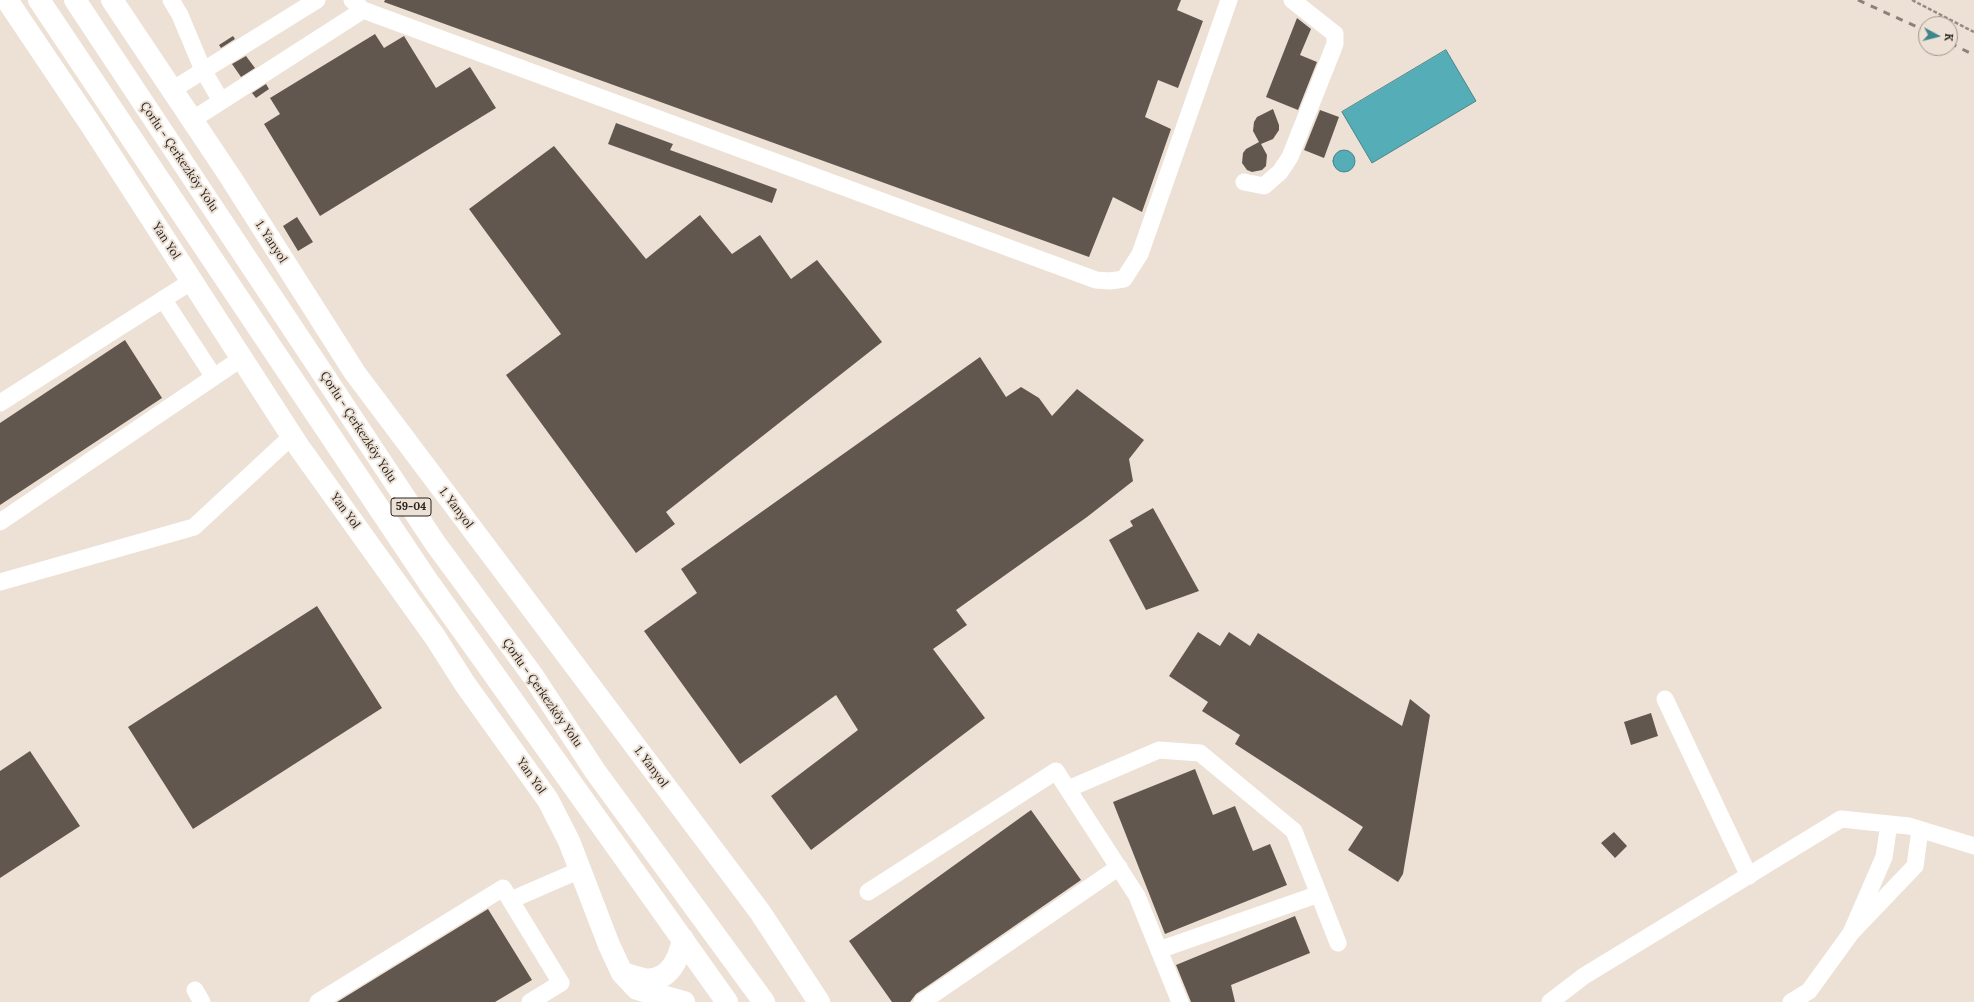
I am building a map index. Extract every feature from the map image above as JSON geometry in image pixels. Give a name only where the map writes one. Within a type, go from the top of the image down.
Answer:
[{"type":"main road","name":"Yan Yol","points":[[7,0],[91,125],[292,436],[435,637],[465,684],[548,800],[569,841],[609,945],[622,973],[637,989],[684,1002]]},
{"type":"main road","name":"59-04","points":[[39,0],[429,583],[728,1002]]},
{"type":"main road","name":"Çorlu - Çerkezköy Yolu","points":[[75,0],[435,543],[533,676],[595,770],[764,1002]]},
{"type":"main road","name":"1. Yanyol","points":[[112,0],[192,120],[355,373],[760,912],[819,1002]]},
{"type":"main road","points":[[622,973],[645,980],[657,978],[669,972],[680,956],[684,939]]},
{"type":"street","points":[[171,0],[180,15],[203,70],[221,101]]},
{"type":"street","points":[[172,90],[317,0]]},
{"type":"street","points":[[192,120],[358,5],[1096,280],[1110,281],[1124,279],[1140,254],[1229,0]]},
{"type":"street","points":[[1244,182],[1264,186],[1280,172],[1290,157],[1335,44],[1335,34],[1292,0]]},
{"type":"street","points":[[0,403],[192,281]]},
{"type":"street","points":[[163,299],[214,377]]},
{"type":"street","points":[[0,522],[242,358]]},
{"type":"street","points":[[0,582],[194,527],[292,436]]},
{"type":"street","points":[[1665,699],[1749,876]]},
{"type":"street","points":[[1068,789],[1160,750],[1200,753],[1294,831],[1338,943]]},
{"type":"street","points":[[868,892],[1056,771],[1137,896],[1180,1002]]},
{"type":"street","points":[[1550,1002],[1584,976],[1841,819],[1889,824],[1920,830],[1974,846]]},
{"type":"street","points":[[1791,1002],[1811,997],[1851,933],[1884,857],[1889,824]]},
{"type":"street","points":[[1851,933],[1915,866],[1920,830]]},
{"type":"street","points":[[922,1002],[1119,867]]},
{"type":"street","points":[[511,900],[580,870]]},
{"type":"street","points":[[318,1002],[503,888],[561,983],[530,1002]]},
{"type":"street","points":[[1159,950],[1319,894]]},
{"type":"path","points":[[1912,0],[1974,32]]},
{"type":"water","points":[[1446,50],[1476,101],[1372,163],[1342,112]]},
{"type":"water","points":[[1340,150],[1348,150],[1355,157],[1355,165],[1348,172],[1340,172],[1333,165],[1333,157]]},
{"type":"building","points":[[385,0],[1181,0],[1177,10],[1203,21],[1178,88],[1158,80],[1145,117],[1171,129],[1142,212],[1113,197],[1089,257],[384,2]]},
{"type":"building","points":[[1297,18],[1311,29],[1300,55],[1317,62],[1298,110],[1266,97]]},
{"type":"building","points":[[375,34],[384,48],[404,36],[436,88],[470,67],[496,108],[320,216],[264,124],[280,114],[270,98]]},
{"type":"building","points":[[233,36],[235,39],[221,48],[219,45]]},
{"type":"building","points":[[246,56],[255,68],[241,77],[232,64]]},
{"type":"building","points":[[266,84],[269,89],[256,98],[252,93]]},
{"type":"building","points":[[1273,109],[1279,125],[1279,130],[1273,139],[1261,144],[1267,155],[1266,166],[1262,170],[1252,172],[1247,170],[1242,163],[1243,153],[1246,149],[1259,142],[1253,131],[1254,122],[1257,117]]},
{"type":"building","points":[[1320,110],[1339,117],[1324,158],[1304,150]]},
{"type":"building","points":[[616,123],[673,144],[670,150],[777,189],[772,203],[608,144]]},
{"type":"building","points":[[554,146],[646,259],[700,215],[732,254],[760,235],[791,279],[817,260],[882,342],[666,512],[675,524],[636,553],[506,375],[561,334],[469,209]]},
{"type":"building","points":[[297,217],[313,242],[298,251],[283,226]]},
{"type":"building","points":[[125,340],[162,398],[0,505],[0,423]]},
{"type":"building","points":[[980,357],[1006,397],[1021,387],[1039,398],[1052,416],[1077,389],[1144,440],[1129,459],[1133,481],[1087,517],[956,610],[967,625],[933,649],[985,718],[811,850],[771,796],[858,730],[836,695],[740,764],[644,631],[697,593],[681,569]]},
{"type":"building","points":[[1153,508],[1199,591],[1146,610],[1109,540],[1133,526],[1130,521]]},
{"type":"building","points":[[317,606],[382,708],[193,829],[128,727]]},
{"type":"building","points":[[1198,632],[1220,646],[1229,632],[1250,646],[1258,633],[1402,726],[1410,699],[1430,715],[1403,874],[1398,882],[1348,850],[1363,827],[1235,744],[1240,735],[1202,711],[1208,702],[1169,676]]},
{"type":"building","points":[[1651,713],[1658,736],[1631,745],[1624,722]]},
{"type":"building","points":[[30,751],[80,826],[0,878],[0,771]]},
{"type":"building","points":[[1195,769],[1213,815],[1235,806],[1253,851],[1270,844],[1287,885],[1165,934],[1113,802]]},
{"type":"building","points":[[1031,810],[1081,880],[916,994],[910,1002],[892,1002],[849,941]]},
{"type":"building","points":[[1614,832],[1627,846],[1615,858],[1601,843]]},
{"type":"building","points":[[488,909],[532,980],[495,1002],[337,1002]]},
{"type":"building","points":[[1295,916],[1310,953],[1231,985],[1235,1002],[1191,1002],[1176,965]]},
{"type":"railway","points":[[1858,0],[1918,27]]},
{"type":"railway","points":[[1958,47],[1974,55]]}]
